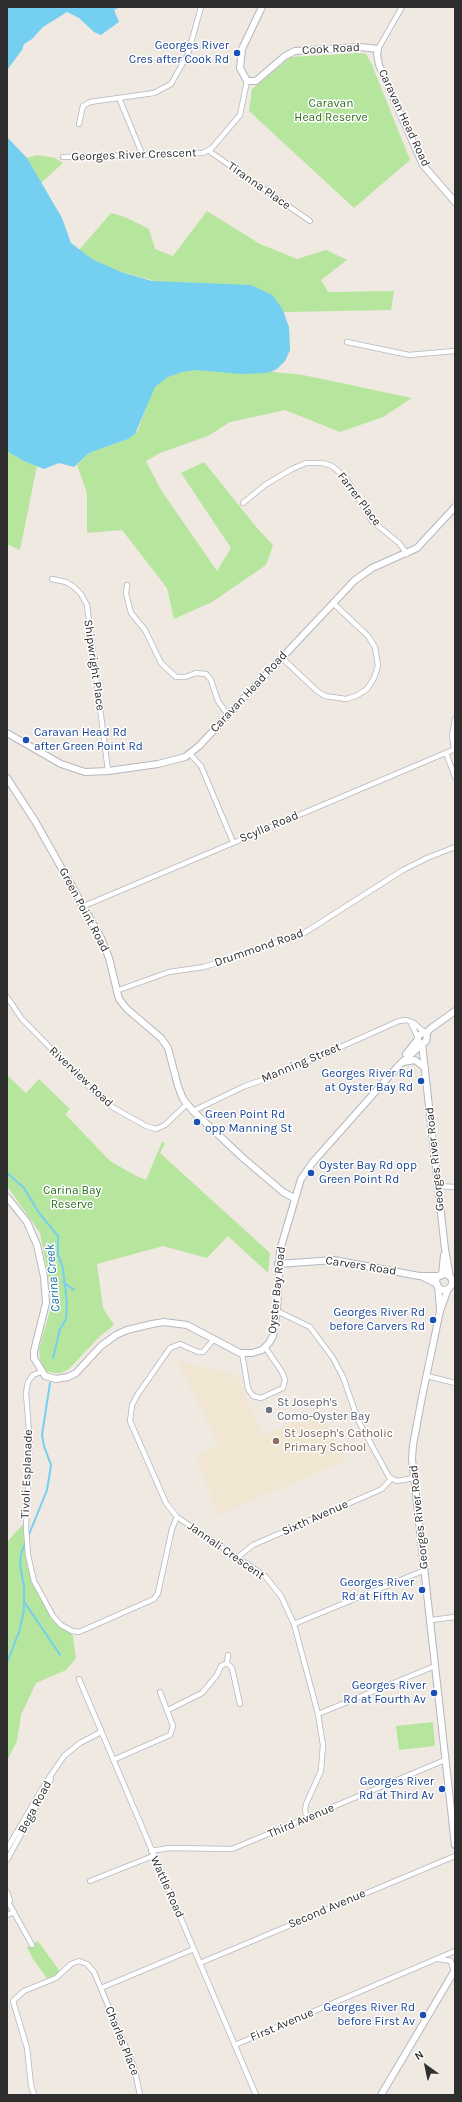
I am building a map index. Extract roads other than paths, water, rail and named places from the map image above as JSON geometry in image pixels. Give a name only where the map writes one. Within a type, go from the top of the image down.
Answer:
[{"type":"street","points":[[79,124],[81,110],[86,104],[159,91],[171,84],[186,60],[202,7]]},
{"type":"street","points":[[247,81],[240,68],[242,49],[262,7]]},
{"type":"street","points":[[378,49],[402,7]]},
{"type":"street","name":"Cook Road","points":[[247,81],[256,81],[285,56],[295,51],[360,47],[378,49]]},
{"type":"street","name":"Caravan Head Road","points":[[378,49],[377,54],[379,65],[423,165],[455,202]]},
{"type":"street","name":"Georges River Crescent","points":[[63,157],[189,155],[209,151],[240,115],[247,81]]},
{"type":"street","points":[[119,98],[143,156]]},
{"type":"street","name":"Tiranna Place","points":[[209,151],[310,221]]},
{"type":"street","points":[[348,342],[409,355],[455,351]]},
{"type":"street","name":"Farrer Place","points":[[243,503],[265,485],[292,468],[306,463],[323,463],[332,466],[346,478],[372,521],[399,543],[407,554]]},
{"type":"street","name":"Caravan Head Road","points":[[7,733],[66,766],[85,772],[108,771],[168,762],[190,754],[333,603],[365,572],[407,554],[423,543],[455,507]]},
{"type":"street","name":"Shipwright Place","points":[[52,579],[66,582],[74,587],[81,594],[86,606],[108,771]]},
{"type":"street","points":[[127,585],[126,594],[130,613],[145,630],[161,663],[176,677],[184,677],[196,672],[206,674],[211,680],[218,701],[228,715]]},
{"type":"street","points":[[282,658],[325,696],[346,699],[356,696],[367,688],[377,672],[378,660],[375,647],[368,636],[333,603]]},
{"type":"street","points":[[455,719],[452,735],[455,749]]},
{"type":"street","name":"Scylla Road","points":[[84,906],[455,749]]},
{"type":"street","points":[[446,753],[455,777]]},
{"type":"street","points":[[190,754],[200,766],[233,842]]},
{"type":"street","name":"Green Point Road","points":[[7,779],[35,821],[84,906],[107,951],[116,992],[119,999],[127,1009],[166,1045],[172,1059],[178,1086],[186,1104],[277,1188],[294,1198]]},
{"type":"street","name":"Drummond Road","points":[[116,992],[169,972],[204,967],[301,935],[402,870],[455,846]]},
{"type":"street","name":"Riverview Road","points":[[7,998],[27,1024],[96,1094],[114,1108],[146,1126],[156,1129],[165,1126],[186,1104]]},
{"type":"street","points":[[425,1033],[455,1011]]},
{"type":"street","name":"Manning Street","points":[[193,1111],[245,1086],[280,1074],[393,1023],[402,1020],[410,1022]]},
{"type":"street","points":[[410,1022],[425,1033],[426,1040],[420,1041],[410,1022]]},
{"type":"street","name":"Oyster Bay Road","points":[[242,1353],[252,1353],[265,1347],[273,1336],[277,1311],[278,1264],[282,1240],[301,1179],[313,1162],[420,1041]]},
{"type":"street","name":"Georges River Road","points":[[420,1041],[425,1068],[445,1249],[452,1279],[451,1288],[440,1311],[413,1445],[414,1478],[455,1845]]},
{"type":"street","points":[[400,1064],[411,1060],[420,1063],[425,1068]]},
{"type":"street","points":[[438,1186],[455,1187]]},
{"type":"street","points":[[7,1197],[33,1232],[44,1277],[46,1303],[34,1351],[34,1358],[41,1372],[51,1378],[64,1379],[76,1373],[101,1346],[116,1335],[127,1330],[164,1322],[187,1326],[233,1350],[242,1353],[248,1390],[253,1396],[261,1398],[283,1388],[285,1380],[282,1372],[265,1347]]},
{"type":"street","name":"Georges River Road","points":[[440,1311],[437,1285],[441,1276],[445,1249]]},
{"type":"street","name":"Carvers Road","points":[[278,1264],[334,1260],[419,1276],[441,1276],[452,1279]]},
{"type":"street","name":"Carvers Road","points":[[419,1276],[442,1289],[451,1288]]},
{"type":"street","points":[[277,1311],[310,1327],[333,1358],[343,1377],[358,1420],[374,1452],[391,1479],[401,1481],[414,1478]]},
{"type":"street","name":"Jannali Crescent","points":[[214,1339],[203,1352],[198,1352],[180,1344],[173,1346],[138,1394],[130,1414],[130,1421],[166,1503],[177,1517],[265,1576],[281,1596],[294,1624],[318,1714],[323,1744],[321,1771],[306,1804],[305,1811],[308,1818]]},
{"type":"street","name":"Tivoli Esplanade","points":[[41,1372],[33,1376],[28,1382],[26,1393],[30,1444],[26,1514],[28,1555],[34,1581],[53,1616],[67,1629],[79,1632],[143,1605],[157,1596],[172,1529],[177,1517]]},
{"type":"street","points":[[427,1376],[455,1383]]},
{"type":"street","name":"Sixth Avenue","points":[[238,1557],[253,1545],[382,1489],[391,1479]]},
{"type":"street","points":[[294,1624],[424,1570]]},
{"type":"street","points":[[431,1620],[455,1618]]},
{"type":"street","points":[[227,1663],[228,1655]]},
{"type":"street","points":[[227,1663],[232,1668],[240,1704]]},
{"type":"street","points":[[168,1710],[202,1693],[218,1675],[221,1666],[227,1663]]},
{"type":"street","points":[[318,1714],[435,1666]]},
{"type":"street","name":"Wattle Road","points":[[79,1679],[152,1854],[256,2095]]},
{"type":"street","points":[[113,1760],[170,1735],[173,1726],[160,1692]]},
{"type":"street","name":"Bega Road","points":[[7,1849],[45,1784],[68,1751],[101,1732]]},
{"type":"street","name":"Third Avenue","points":[[90,1882],[152,1854],[169,1848],[232,1850],[445,1760]]},
{"type":"street","name":"Bega Road","points":[[7,1860],[52,1776]]},
{"type":"street","name":"Second Avenue","points":[[200,1963],[455,1856]]},
{"type":"street","points":[[7,1892],[14,1912]]},
{"type":"street","points":[[7,1900],[32,1944]]},
{"type":"street","points":[[7,1915],[14,1912]]},
{"type":"street","points":[[101,1988],[194,1949]]},
{"type":"street","name":"First Avenue","points":[[235,2045],[455,1951]]},
{"type":"street","points":[[381,2095],[455,1972],[454,1965],[451,1961],[439,1959]]},
{"type":"street","name":"Charles Place","points":[[34,2095],[31,2085],[27,2048],[13,2001],[24,1991],[56,1978],[71,1964],[79,1962],[87,1964],[101,1988],[134,2067],[140,2095]]},
{"type":"water","points":[[7,7],[120,7],[114,10],[119,22],[101,35],[94,32],[79,18],[67,12],[43,27],[32,39],[24,44],[22,50],[7,70]]},
{"type":"water","points":[[7,137],[27,158],[62,218],[71,243],[92,259],[121,272],[152,281],[251,285],[272,295],[282,308],[289,327],[290,350],[285,361],[277,369],[267,373],[241,374],[196,370],[182,372],[168,377],[155,387],[135,434],[128,439],[89,453],[74,467],[59,463],[44,469],[24,461],[8,452]]},
{"type":"waterway","name":"Carina Creek","points":[[7,1173],[24,1188],[39,1213],[58,1236],[58,1254],[63,1269],[67,1302],[66,1319],[60,1329],[53,1358]]},
{"type":"waterway","name":"Carina Creek","points":[[63,1282],[74,1290]]},
{"type":"waterway","name":"Carina Creek","points":[[28,1537],[47,1490],[51,1465],[44,1446],[42,1435],[50,1383]]},
{"type":"waterway","name":"Carina Creek","points":[[7,1663],[19,1632],[24,1610],[24,1587],[20,1564],[21,1554],[26,1541]]},
{"type":"waterway","points":[[25,1603],[60,1655]]},
{"type":"place","name":"Georges River Cres after Cook Rd","points":[[237,53]]},
{"type":"place","name":"Caravan Head Rd after Green Point Rd","points":[[26,740]]},
{"type":"place","name":"Georges River Rd at Oyster Bay Rd","points":[[421,1081]]},
{"type":"place","name":"Green Point Rd opp Manning St","points":[[197,1122]]},
{"type":"place","name":"Oyster Bay Rd opp Green Point Rd","points":[[311,1173]]},
{"type":"place","name":"Georges River Rd before Carvers Rd","points":[[433,1320]]},
{"type":"place","name":"St Joseph's Como-Oyster Bay","points":[[269,1410]]},
{"type":"place","name":"St Joseph's Catholic Primary School","points":[[276,1441]]},
{"type":"place","name":"Georges River Rd at Fifth Av","points":[[422,1590]]},
{"type":"place","name":"Georges River Rd at Fourth Av","points":[[434,1693]]},
{"type":"place","name":"Georges River Rd at Third Av","points":[[442,1789]]},
{"type":"place","name":"Georges River Rd before First Av","points":[[423,2015]]},
{"type":"park label","name":"Caravan Head Reserve","points":[[331,111]]},
{"type":"park label","name":"Carina Bay Reserve","points":[[72,1198]]}]
